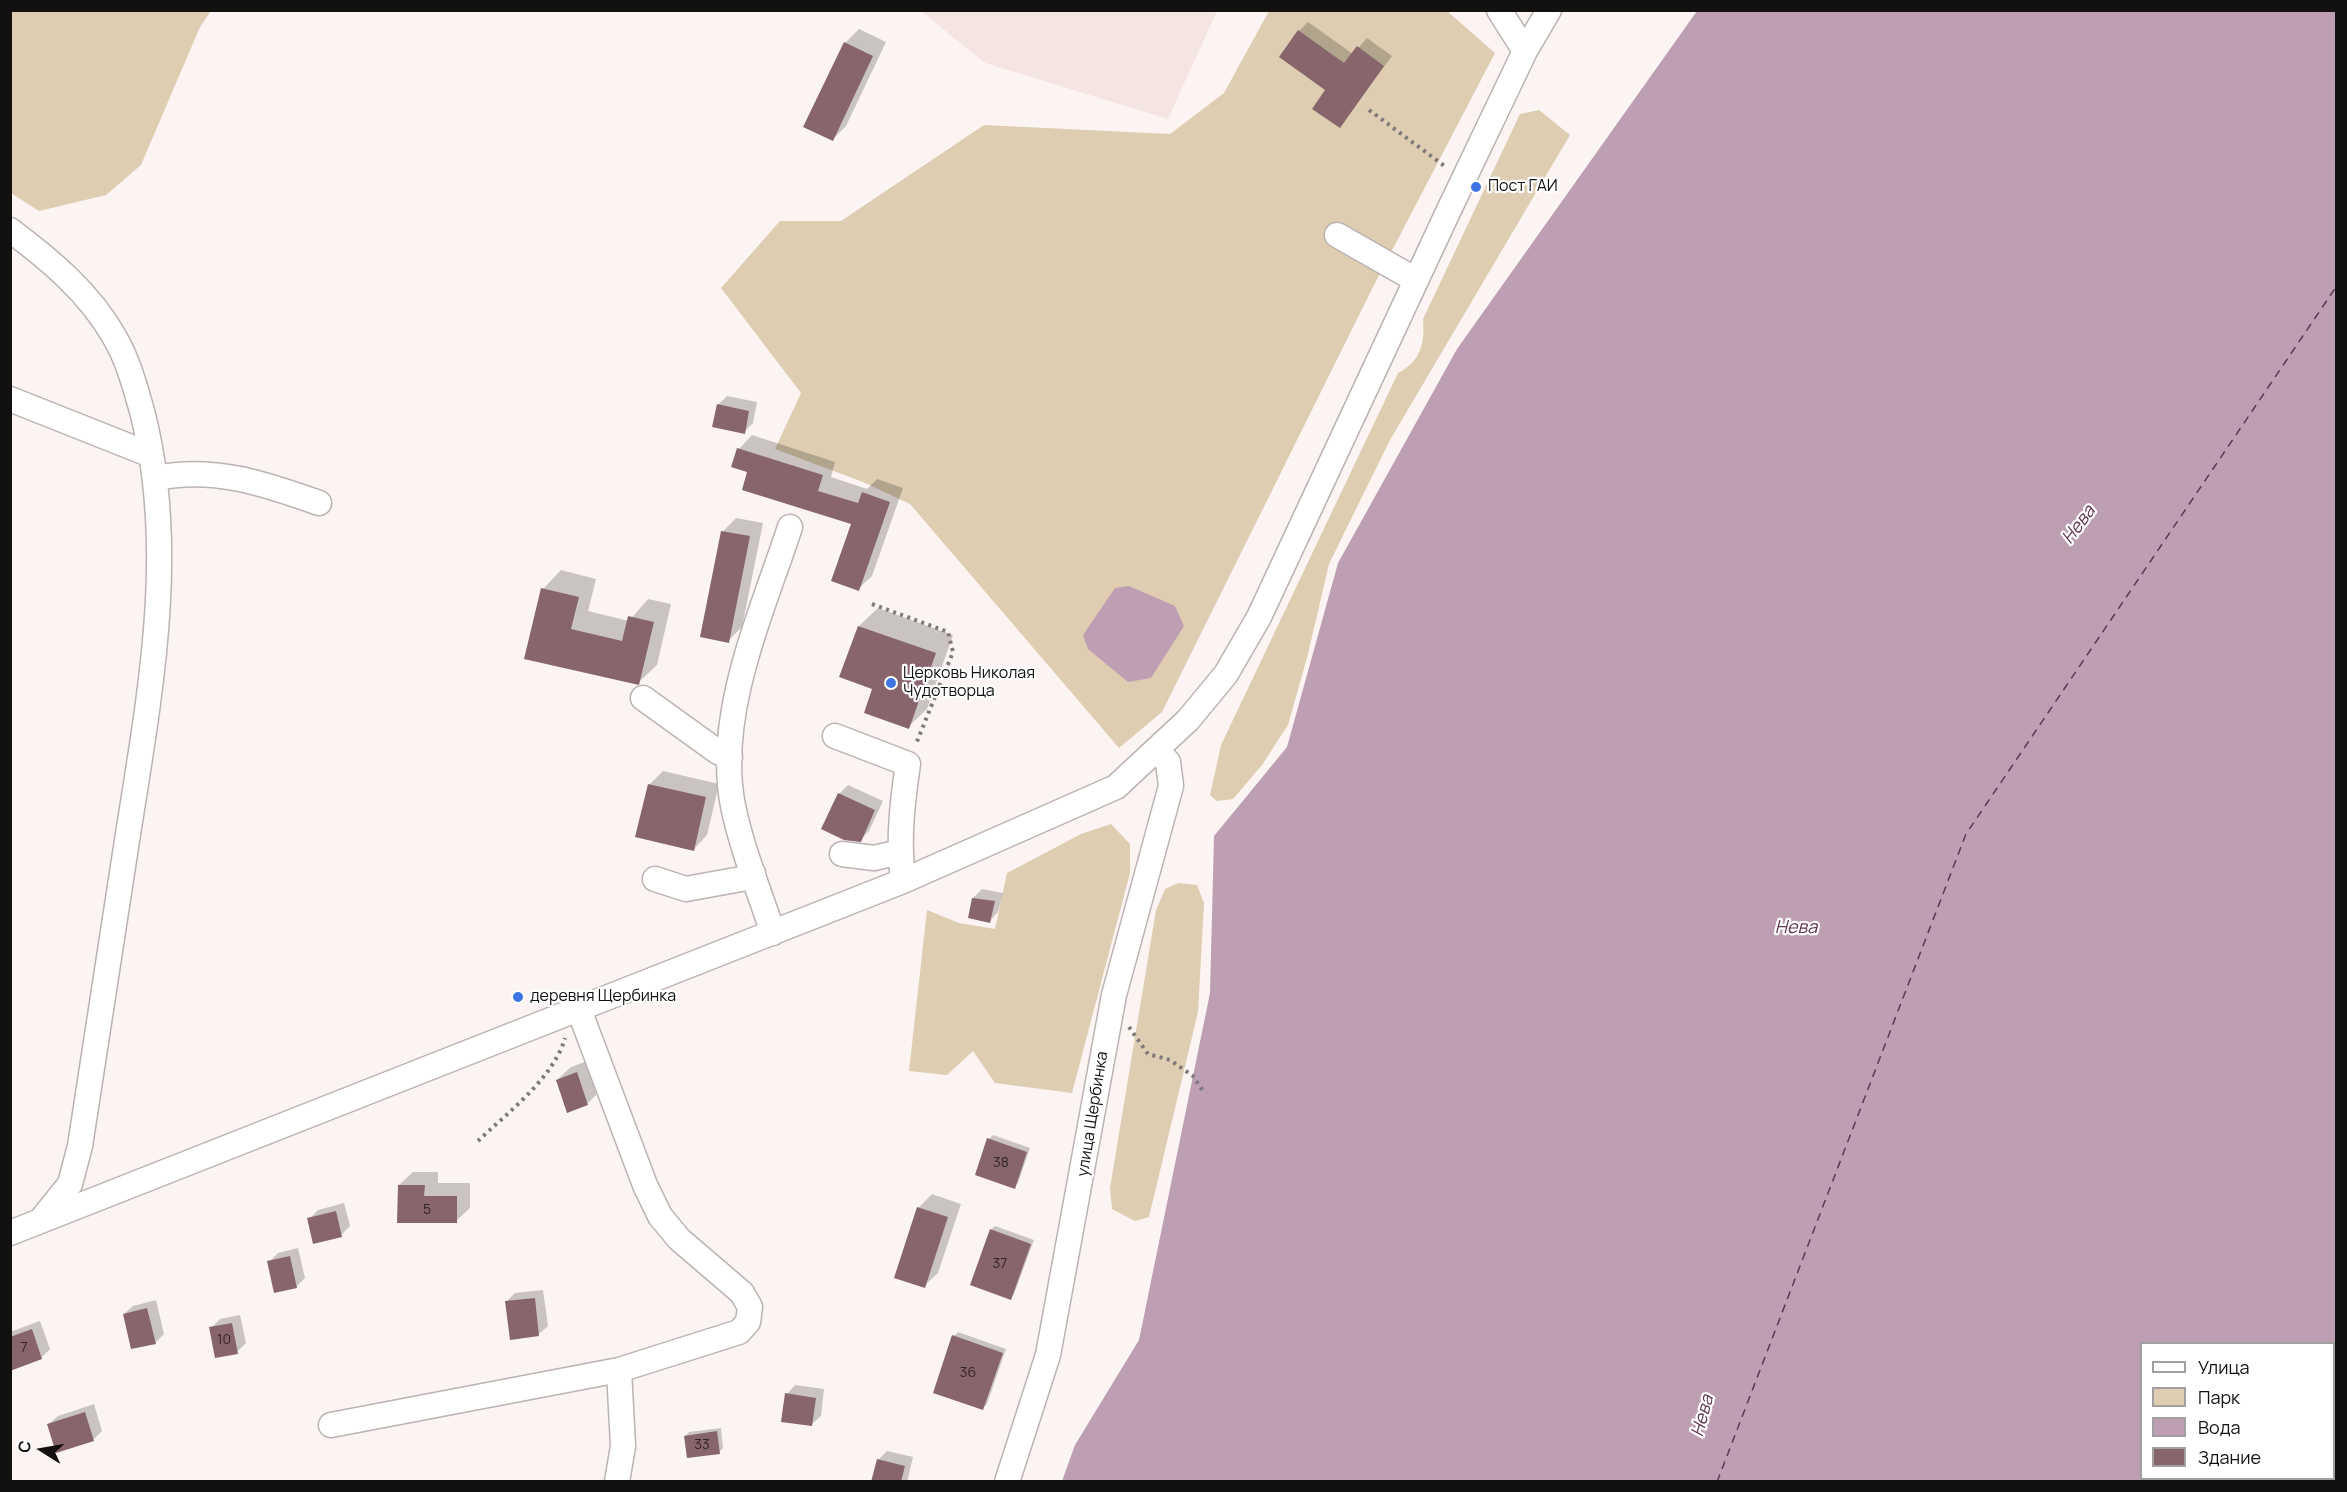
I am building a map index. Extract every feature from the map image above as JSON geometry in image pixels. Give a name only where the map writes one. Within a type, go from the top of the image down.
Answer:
[{"type":"street","points":[[1499,10],[1525,51]]},
{"type":"street","points":[[10,1233],[576,1008],[773,933],[903,880],[1116,787],[1188,720],[1226,674],[1259,617],[1525,51],[1549,10]]},
{"type":"street","points":[[10,230],[66,275],[116,338],[137,392],[154,466],[160,552],[154,644],[143,736],[76,1168],[70,1184],[39,1222]]},
{"type":"street","points":[[1337,235],[1416,280]]},
{"type":"street","points":[[10,399],[154,466],[250,479],[319,503]]},
{"type":"street","points":[[773,933],[733,805],[730,757],[733,711],[740,683],[790,527]]},
{"type":"street","points":[[643,698],[718,752],[730,757]]},
{"type":"street","points":[[835,736],[908,764],[900,811],[903,880]]},
{"type":"street","name":"улица Щербинка","points":[[1007,1482],[1048,1355],[1111,1009],[1132,920],[1171,786],[1168,762],[1157,751]]},
{"type":"street","points":[[842,854],[874,858],[900,852]]},
{"type":"street","points":[[655,879],[686,889],[741,879],[753,873]]},
{"type":"street","points":[[331,1425],[619,1370],[739,1332],[748,1322],[750,1307],[742,1293],[679,1239],[660,1216],[645,1185],[576,1008]]},
{"type":"street","points":[[617,1482],[623,1446],[619,1370]]},
{"type":"path","points":[[1369,110],[1428,156],[1465,178]]},
{"type":"path","points":[[872,604],[948,632],[953,652],[908,764]]},
{"type":"path","points":[[478,1141],[540,1080],[561,1052],[576,1008]]},
{"type":"path","points":[[1111,1009],[1130,1028],[1148,1054],[1170,1060],[1193,1076],[1203,1091]]},
{"type":"shaded area","points":[[921,11],[1217,11],[1168,119],[985,63]]},
{"type":"green space","points":[[10,11],[211,11],[200,27],[141,165],[106,195],[39,211],[11,193]]},
{"type":"green space","points":[[1269,11],[1447,11],[1495,53],[1374,285],[1162,712],[1119,748],[910,504],[863,482],[775,449],[801,393],[721,288],[780,221],[841,221],[984,125],[1170,134],[1224,93]]},
{"type":"green space","points":[[1539,110],[1570,135],[1390,440],[1329,564],[1308,654],[1288,725],[1262,765],[1233,799],[1217,801],[1210,795],[1221,745],[1398,373],[1417,357],[1422,343],[1423,319],[1520,114]]},
{"type":"green space","points":[[1111,824],[1130,844],[1130,873],[1072,1093],[995,1083],[973,1051],[947,1075],[909,1071],[927,910],[959,923],[995,929],[1007,873],[1081,834]]},
{"type":"green space","points":[[1178,883],[1197,885],[1204,903],[1198,1012],[1149,1217],[1135,1221],[1112,1209],[1110,1188],[1156,910],[1165,889]]},
{"type":"water","name":"Нева","points":[[1697,11],[2336,11],[2335,1441],[2335,1342],[2140,1342],[2140,1480],[2331,1481],[1062,1481],[1075,1445],[1139,1340],[1210,993],[1214,836],[1287,747],[1338,563],[1457,349]]},
{"type":"water","points":[[1129,586],[1175,606],[1184,626],[1151,678],[1128,682],[1088,649],[1083,635],[1115,588]]},
{"type":"building","points":[[1298,30],[1344,63],[1357,46],[1384,66],[1340,128],[1312,109],[1325,90],[1279,57]]},
{"type":"building","points":[[844,42],[873,56],[833,141],[803,127]]},
{"type":"building","points":[[717,404],[749,411],[745,434],[712,427]]},
{"type":"building","points":[[737,448],[823,475],[818,491],[858,503],[862,492],[890,502],[859,591],[831,581],[851,524],[742,490],[747,472],[731,467]]},
{"type":"building","points":[[721,531],[750,536],[729,643],[700,637]]},
{"type":"building","points":[[541,588],[579,597],[571,629],[622,641],[628,616],[654,622],[639,685],[524,659]]},
{"type":"building","name":"Церковь Николая Чудотворца","points":[[858,626],[936,653],[909,729],[864,713],[872,689],[839,677]]},
{"type":"building","points":[[648,784],[706,797],[694,851],[635,837]]},
{"type":"building","points":[[838,793],[875,810],[861,842],[844,840],[821,829]]},
{"type":"building","points":[[972,898],[995,901],[990,923],[968,918]]},
{"type":"building","points":[[577,1072],[588,1105],[567,1113],[556,1080]]},
{"type":"building","points":[[987,1138],[1027,1152],[1015,1189],[975,1175]]},
{"type":"building","points":[[398,1185],[425,1185],[424,1196],[457,1196],[457,1223],[397,1223]]},
{"type":"building","points":[[917,1207],[948,1217],[925,1288],[894,1278]]},
{"type":"building","points":[[336,1211],[342,1237],[313,1244],[307,1218]]},
{"type":"building","points":[[990,1229],[1031,1244],[1011,1300],[970,1285]]},
{"type":"building","points":[[290,1256],[297,1288],[274,1293],[267,1261]]},
{"type":"building","points":[[535,1298],[539,1336],[510,1340],[505,1301]]},
{"type":"building","points":[[147,1308],[156,1344],[131,1349],[123,1314]]},
{"type":"building","points":[[232,1323],[238,1354],[215,1358],[209,1327]]},
{"type":"building","points":[[32,1329],[42,1359],[10,1371],[10,1337]]},
{"type":"building","points":[[952,1335],[1003,1353],[983,1410],[933,1393]]},
{"type":"building","points":[[785,1393],[816,1398],[812,1426],[781,1422]]},
{"type":"building","points":[[85,1412],[94,1441],[56,1453],[47,1424]]},
{"type":"building","points":[[717,1431],[720,1454],[687,1458],[684,1436]]},
{"type":"building","points":[[877,1459],[905,1466],[901,1482],[871,1482]]},
{"type":"ferry route","points":[[1717,1482],[1966,834],[2336,287]]},
{"type":"place","name":"Пост ГАИ","points":[[1476,187]]},
{"type":"place","name":"Церковь Николая Чудотворца","points":[[891,683]]},
{"type":"place","name":"деревня Щербинка","points":[[518,997]]}]
